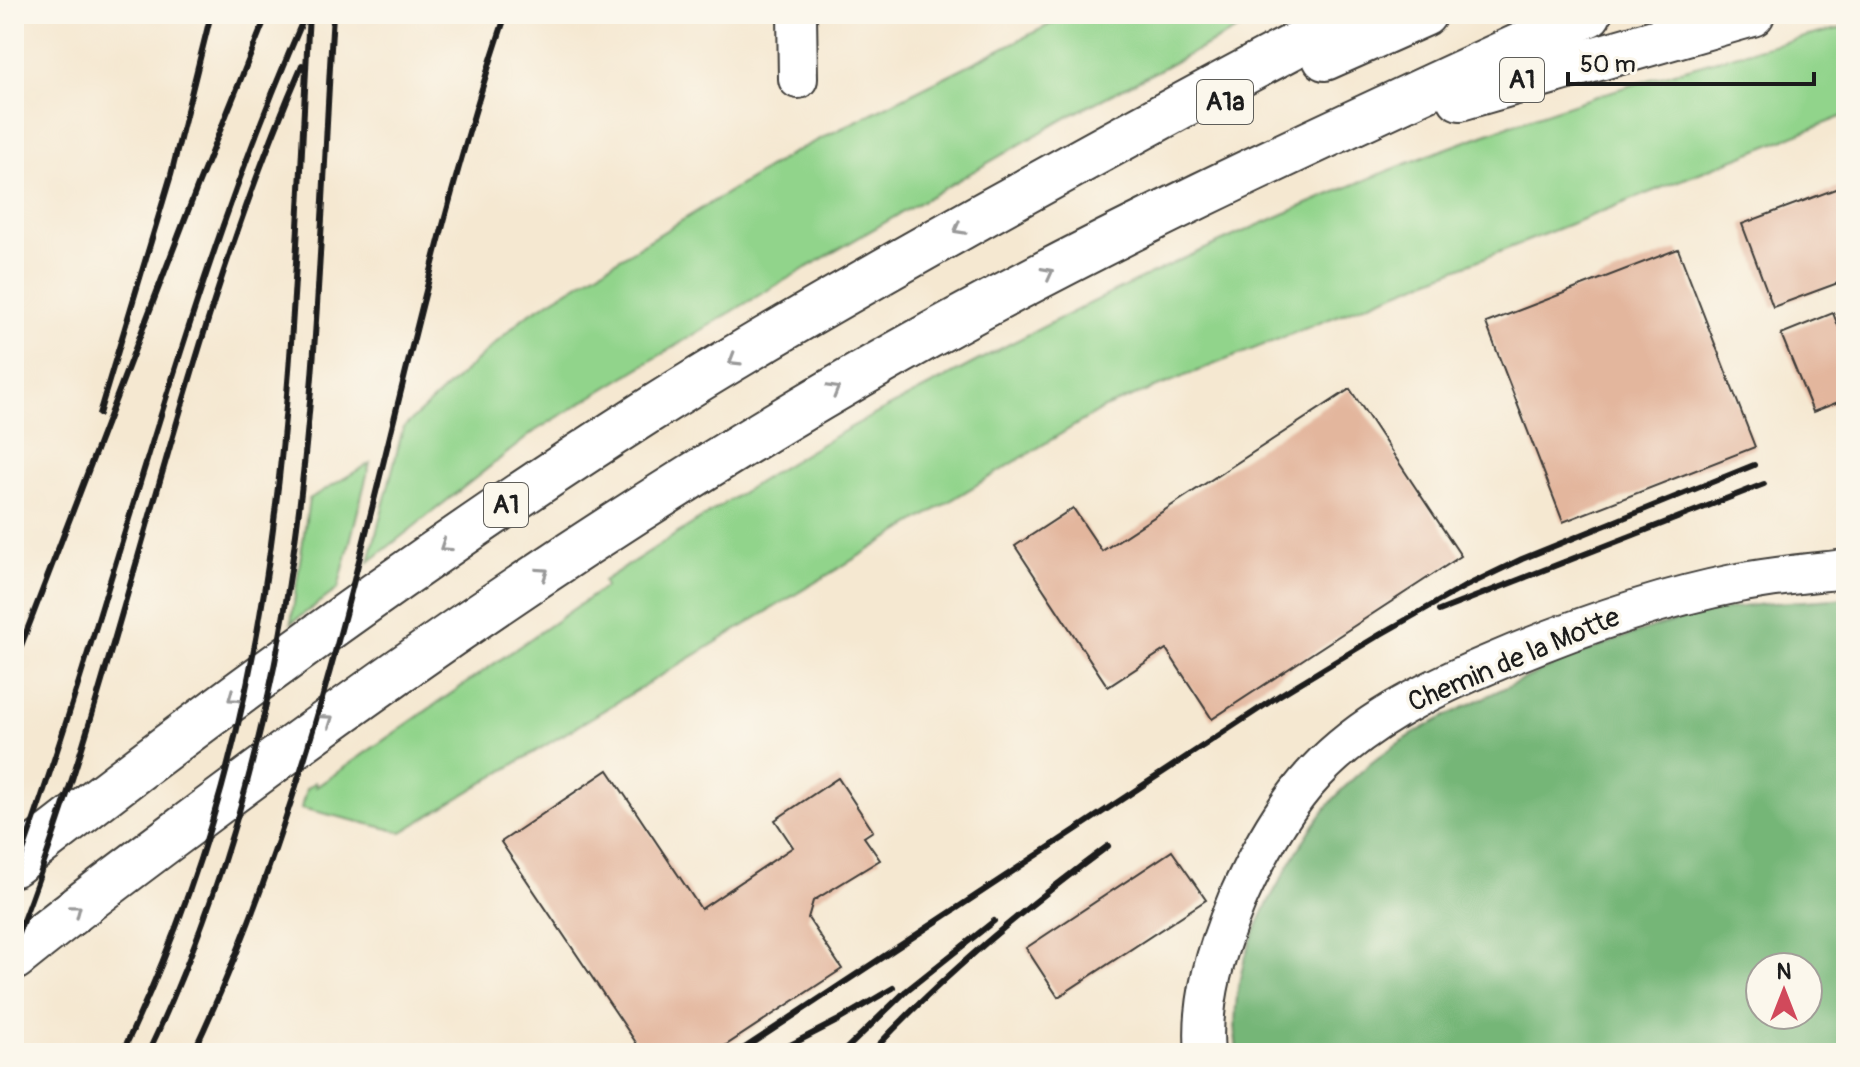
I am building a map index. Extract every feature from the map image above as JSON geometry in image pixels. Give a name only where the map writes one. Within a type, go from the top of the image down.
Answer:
[{"type":"highway","name":"A1","points":[[14,864],[283,660],[501,508],[697,382],[874,276],[1200,96],[1356,14]]},
{"type":"highway","name":"A1a","points":[[1027,191],[1424,14]]},
{"type":"highway","points":[[1295,152],[1589,14]]},
{"type":"highway","name":"A1","points":[[14,958],[319,726],[481,614],[698,472],[905,349],[1145,223],[1295,152],[1398,117],[1752,14]]},
{"type":"street","points":[[797,14],[798,79]]},
{"type":"street","name":"Chemin de la Motte","points":[[1205,1053],[1205,1015],[1215,960],[1246,879],[1299,791],[1329,760],[1367,729],[1390,713],[1455,679],[1631,610],[1739,583],[1846,569]]},
{"type":"path","points":[[1830,1053],[1846,1037]]},
{"type":"green space","points":[[1071,14],[1268,14],[1071,115],[761,294],[535,431],[369,562],[403,428],[524,317],[794,152]]},
{"type":"green space","points":[[1846,27],[1846,115],[1104,408],[402,832],[301,808],[306,789],[315,782],[316,787],[605,587],[603,581],[830,439],[1069,314],[1284,214],[1505,127],[1617,89]]},
{"type":"green space","points":[[370,463],[338,589],[291,623],[309,499]]},
{"type":"green space","points":[[1846,598],[1846,1053],[1237,1053],[1235,1029],[1239,985],[1259,922],[1313,826],[1343,789],[1370,764],[1423,728],[1460,709],[1601,646],[1681,620],[1759,604]]},
{"type":"building","points":[[1838,188],[1846,209],[1846,280],[1773,307],[1742,224]]},
{"type":"building","points":[[1678,249],[1755,447],[1563,522],[1486,323]]},
{"type":"building","points":[[1833,313],[1846,346],[1846,399],[1813,412],[1781,334]]},
{"type":"building","points":[[1350,389],[1461,556],[1212,719],[1166,649],[1108,687],[1015,546],[1073,508],[1102,551]]},
{"type":"building","points":[[608,770],[701,909],[793,847],[775,820],[838,778],[873,831],[864,837],[880,860],[813,901],[808,918],[842,969],[714,1053],[643,1053],[501,842]]},
{"type":"building","points":[[1172,851],[1206,900],[1058,997],[1026,948]]},
{"type":"railway","points":[[99,414],[171,175],[211,14]]},
{"type":"railway","points":[[14,664],[267,14]]},
{"type":"railway","points":[[122,1053],[170,942],[210,828],[227,770],[254,652],[274,520],[289,376],[309,14]]},
{"type":"railway","points":[[148,1053],[198,934],[220,872],[256,747],[283,620],[308,421],[333,14]]},
{"type":"railway","points":[[193,1053],[246,928],[291,800],[330,670],[430,274],[506,14]]},
{"type":"railway","points":[[14,877],[51,770],[222,229],[304,18]]},
{"type":"railway","points":[[14,944],[89,725],[220,281],[302,65]]},
{"type":"railway","points":[[737,1053],[1280,695],[1381,634],[1464,587],[1522,559],[1754,465]]},
{"type":"railway","points":[[1439,611],[1764,484]]},
{"type":"railway","points":[[871,1053],[926,997],[985,944],[1108,846]]},
{"type":"railway","points":[[842,1053],[906,991],[994,921]]},
{"type":"railway","points":[[775,1053],[893,988]]}]
